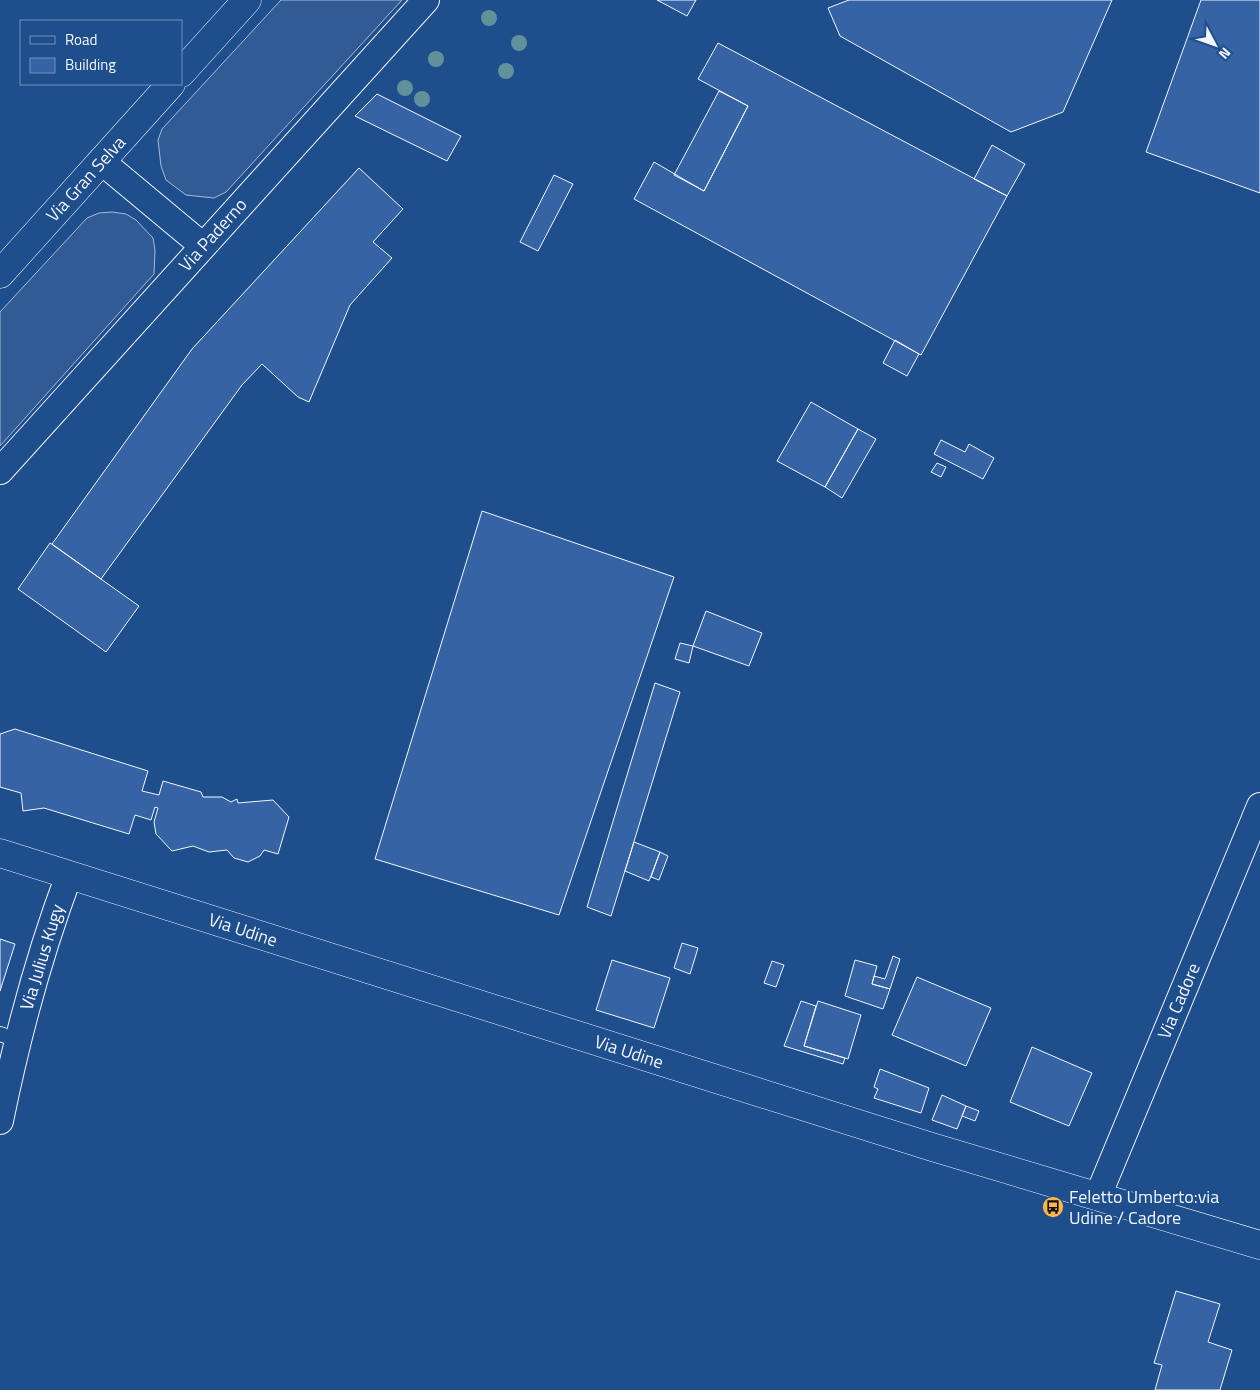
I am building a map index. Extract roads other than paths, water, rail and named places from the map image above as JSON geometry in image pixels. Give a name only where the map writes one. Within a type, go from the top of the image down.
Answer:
[{"type":"street","points":[[182,72],[247,0]]},
{"type":"street","name":"Via Paderno","points":[[0,471],[426,0]]},
{"type":"street","name":"Via Gran Selva","points":[[0,274],[170,85]]},
{"type":"street","points":[[102,161],[203,246]]},
{"type":"street","name":"Via Cadore","points":[[1098,1196],[1260,806]]},
{"type":"street","name":"Via Udine","points":[[0,853],[932,1148],[1260,1245]]},
{"type":"street","name":"Via Julius Kugy","points":[[0,1121],[9,1037],[69,875]]},
{"type":"place","name":"Feletto Umberto:via Udine / Cadore","points":[[1053,1207]]}]
